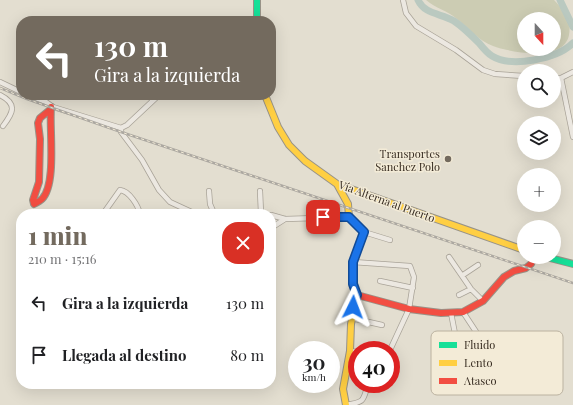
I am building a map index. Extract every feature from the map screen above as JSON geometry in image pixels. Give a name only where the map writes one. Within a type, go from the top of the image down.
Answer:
[{"type":"street","points":[[257,0],[257,16]]},
{"type":"street","points":[[403,0],[406,13],[416,26],[456,50],[483,70],[495,74],[517,76]]},
{"type":"street","points":[[573,72],[561,78],[573,136]]},
{"type":"street","points":[[1,84],[16,90]]},
{"type":"street","points":[[0,95],[10,101],[12,106],[9,117],[3,126]]},
{"type":"street","points":[[41,100],[46,102],[51,108],[121,128],[127,125],[154,100]]},
{"type":"street","name":"Vía Alterna al Puerto","points":[[267,100],[276,122],[290,146],[316,170],[337,184],[517,248]]},
{"type":"street","points":[[566,108],[573,105]]},
{"type":"street","points":[[51,108],[51,175],[41,200],[34,204],[39,182],[40,139],[38,123],[40,118],[51,108]]},
{"type":"street","points":[[121,128],[121,132],[142,160],[159,190],[170,202],[185,209]]},
{"type":"street","points":[[337,184],[348,203],[350,212],[349,217]]},
{"type":"street","points":[[107,209],[120,190],[123,190],[134,200],[138,209]]},
{"type":"street","points":[[209,191],[210,204],[212,209]]},
{"type":"street","points":[[260,191],[262,209]]},
{"type":"street","points":[[276,217],[284,219],[349,217],[364,232],[390,240]]},
{"type":"street","points":[[276,225],[284,219]]},
{"type":"street","points":[[353,341],[352,318],[357,295],[353,284],[353,262],[364,232]]},
{"type":"street","points":[[449,257],[471,289],[483,301]]},
{"type":"street","points":[[561,261],[573,264]]},
{"type":"street","points":[[353,262],[410,266],[414,277],[409,309],[394,341]]},
{"type":"street","points":[[357,295],[409,309],[441,313],[463,312],[483,301],[504,277],[514,271],[526,268],[531,264]]},
{"type":"street","points":[[462,275],[478,265]]},
{"type":"street","points":[[380,281],[413,288]]},
{"type":"street","points":[[459,295],[471,289]]},
{"type":"street","points":[[463,312],[476,331]]},
{"type":"street","points":[[451,313],[454,331]]},
{"type":"street","points":[[352,318],[382,325]]},
{"type":"street","points":[[348,372],[343,390],[346,405],[360,402],[363,400],[365,393]]},
{"type":"green space","points":[[426,0],[554,0],[563,10],[568,19],[570,26],[569,35],[565,44],[561,47],[561,12],[517,12],[517,52],[488,44],[453,16]]},
{"type":"waterway","points":[[418,0],[421,5],[429,11],[449,18],[457,23],[488,53],[500,60],[534,60],[557,53],[566,49],[573,43]]},
{"type":"waterway","points":[[560,0],[573,27]]},
{"type":"railway","points":[[0,88],[16,95]]},
{"type":"railway","points":[[30,100],[121,132],[573,283]]},
{"type":"traffic: fast","points":[[257,0],[257,16]]},
{"type":"traffic: fast","points":[[561,261],[573,264]]},
{"type":"traffic: slow","points":[[267,100],[278,127],[289,145],[305,161],[337,184],[517,248]]},
{"type":"traffic: slow","points":[[337,184],[348,204],[349,217],[364,232],[353,262],[353,284],[357,295],[351,324],[350,351],[343,389],[346,405]]},
{"type":"traffic: jam","points":[[51,107],[51,116],[51,169],[49,181],[47,192],[42,199],[34,204],[33,200],[39,182],[40,139],[38,123],[40,118],[51,109]]},
{"type":"traffic: jam","points":[[357,295],[409,309],[441,313],[463,312],[483,301],[504,277],[514,271],[526,268],[531,264]]},
{"type":"place","name":"Transportes Sanchez Polo","points":[[448,159]]},
{"type":"route","points":[[323,217],[349,217],[364,232],[353,262],[353,284],[357,295],[353,307]]}]
